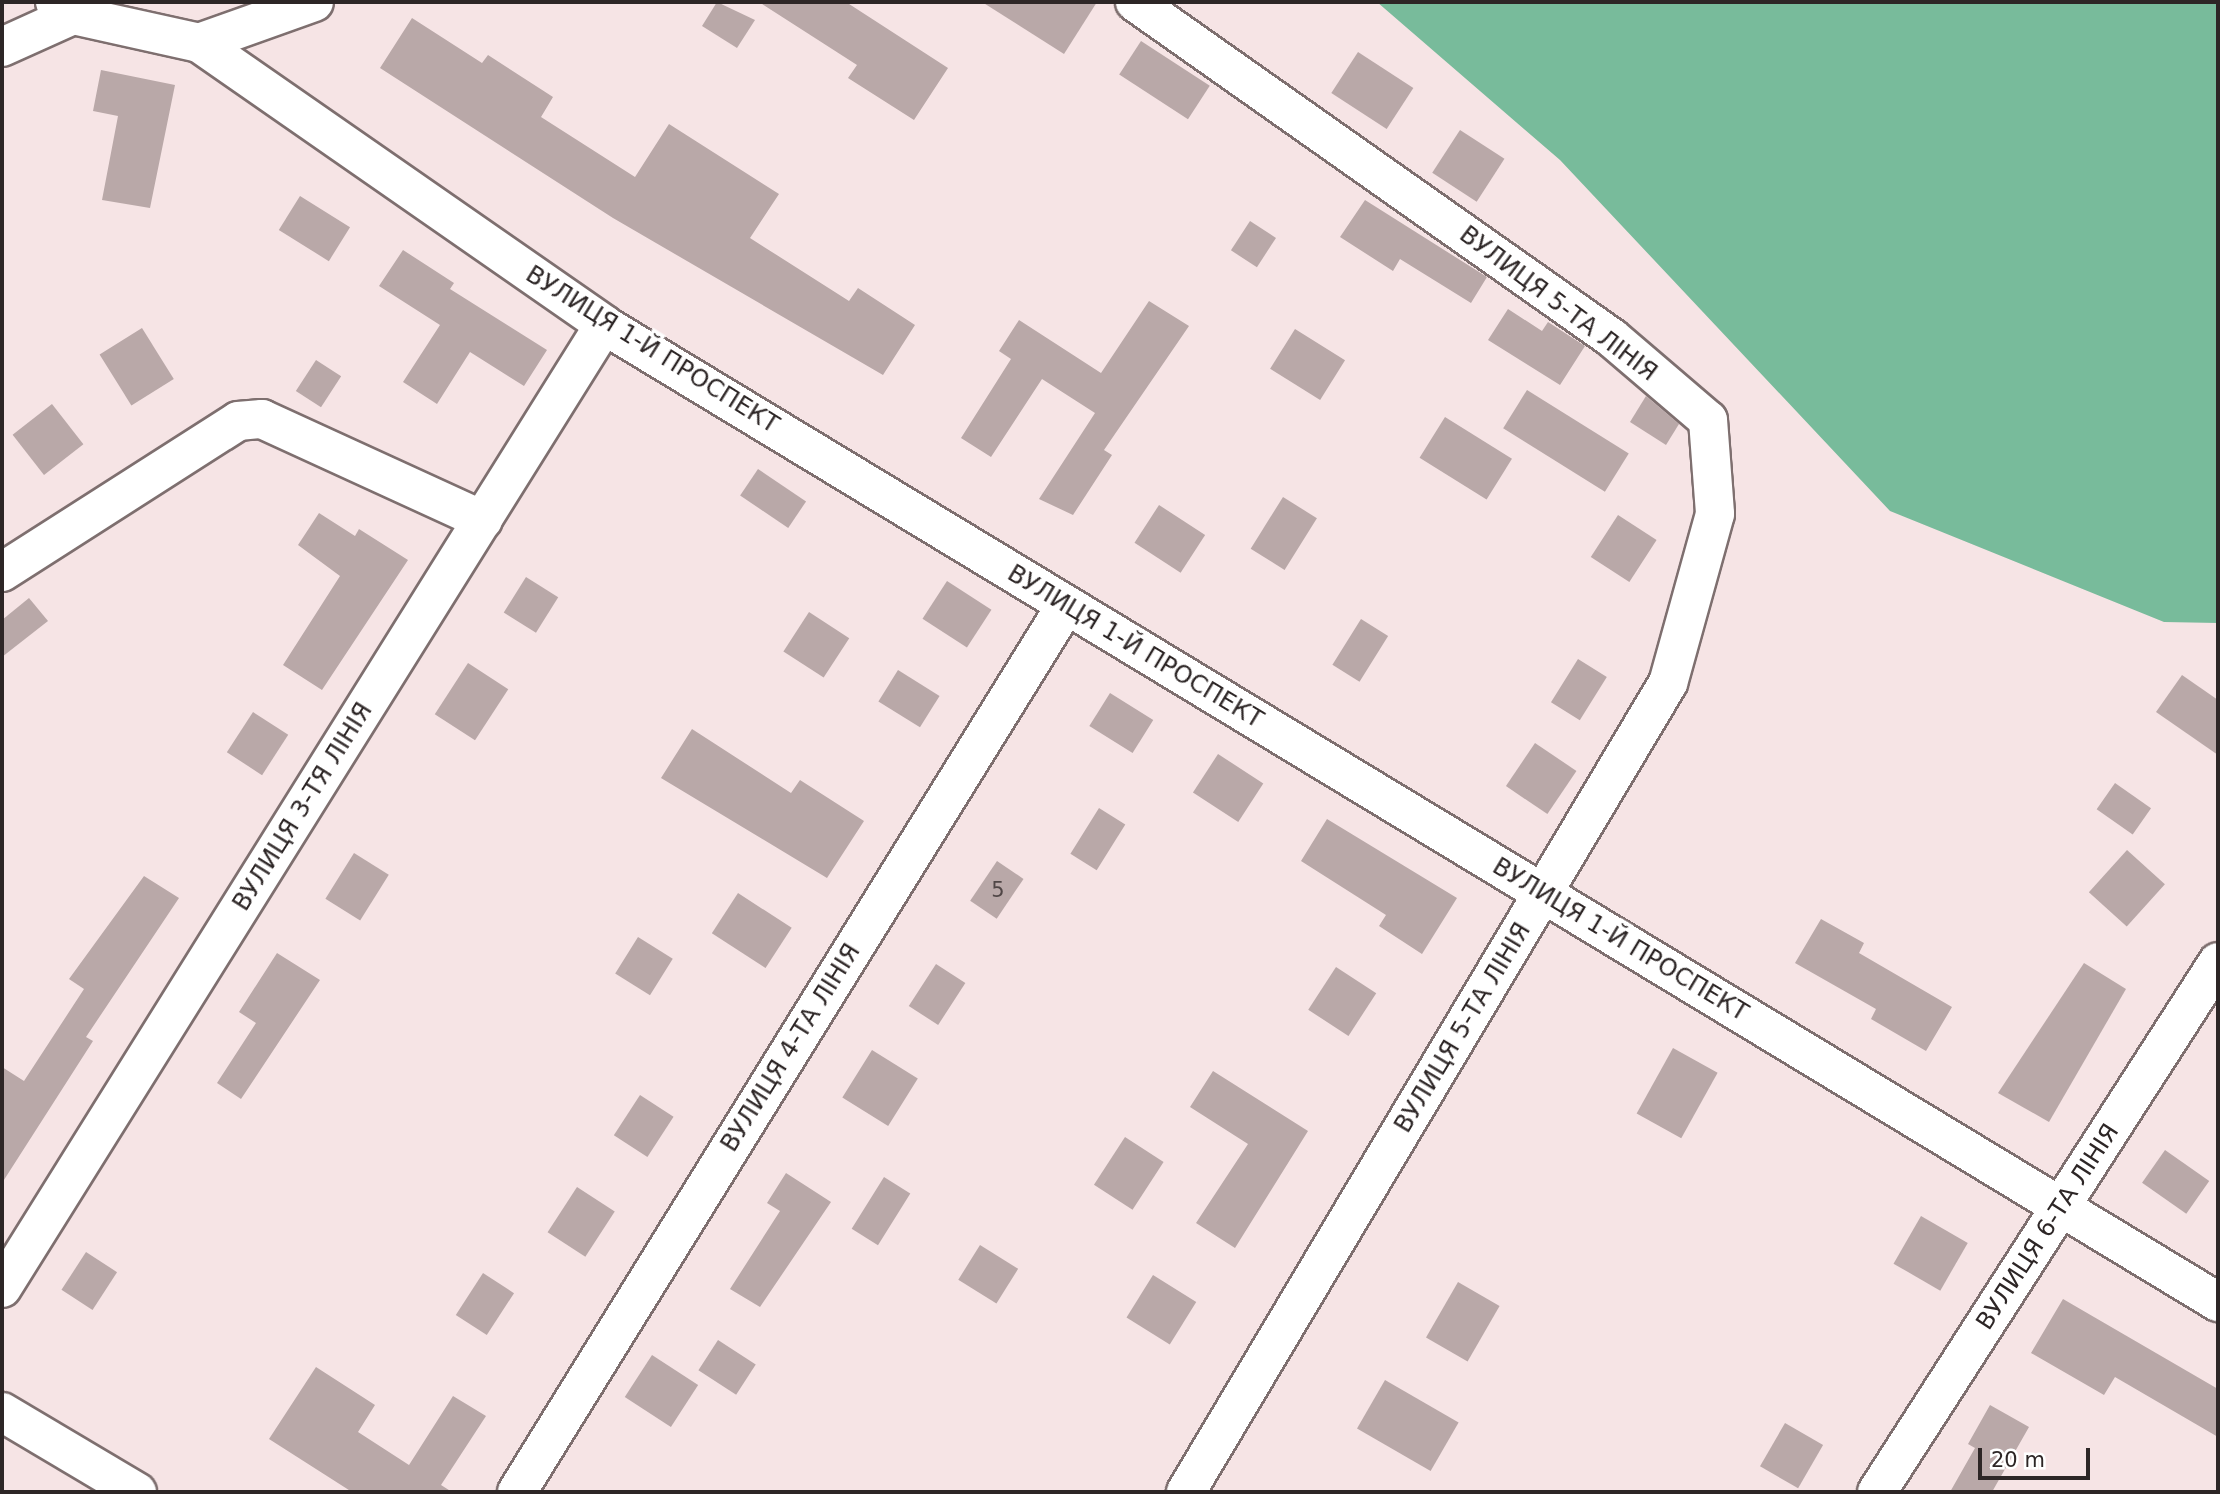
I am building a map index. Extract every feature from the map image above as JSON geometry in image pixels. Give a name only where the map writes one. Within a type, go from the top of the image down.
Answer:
[{"type":"street","points":[[199,43],[314,2]]},
{"type":"street","name":"ВУЛИЦЯ 5-ТА ЛІНІЯ","points":[[1135,2],[1612,338],[1708,421],[1715,514],[1668,683],[1186,1492]]},
{"type":"street","points":[[2,47],[64,8]]},
{"type":"street","name":"ВУЛИЦЯ 1-Й ПРОСПЕКТ","points":[[64,8],[199,43],[604,325],[2218,1302]]},
{"type":"street","name":"ВУЛИЦЯ 3-ТЯ ЛІНІЯ","points":[[2,1288],[604,325]]},
{"type":"street","points":[[2,572],[237,421],[262,419],[483,520]]},
{"type":"street","name":"ВУЛИЦЯ 4-ТА ЛІНІЯ","points":[[517,1492],[1066,605]]},
{"type":"street","name":"ВУЛИЦЯ 6-ТА ЛІНІЯ","points":[[1877,1492],[2218,962]]},
{"type":"street","points":[[2,1412],[137,1492]]},
{"type":"green space","points":[[1377,2],[2218,2],[2218,623],[2164,622],[1890,511],[1560,160]]},
{"type":"building","points":[[717,2],[755,20],[737,48],[702,26]]},
{"type":"building","points":[[759,2],[846,2],[948,68],[914,120],[848,78],[857,65]]},
{"type":"building","points":[[982,2],[1097,2],[1064,54]]},
{"type":"building","points":[[412,18],[482,63],[488,55],[553,97],[541,117],[635,177],[669,124],[779,194],[750,238],[849,301],[858,288],[915,325],[883,375],[613,218],[380,68]]},
{"type":"building","points":[[1141,41],[1210,86],[1188,119],[1119,75]]},
{"type":"building","points":[[1358,52],[1413,88],[1387,129],[1331,93]]},
{"type":"building","points":[[101,70],[175,85],[150,208],[102,200],[118,116],[93,111]]},
{"type":"building","points":[[1460,130],[1504,159],[1477,202],[1432,173]]},
{"type":"building","points":[[300,196],[350,227],[329,261],[279,230]]},
{"type":"building","points":[[1365,200],[1487,277],[1471,303],[1400,259],[1393,271],[1340,237]]},
{"type":"building","points":[[1250,221],[1276,238],[1257,267],[1231,250]]},
{"type":"building","points":[[403,250],[454,283],[450,289],[547,350],[524,386],[470,352],[437,404],[403,382],[440,325],[379,286]]},
{"type":"building","points":[[1149,301],[1189,326],[1104,450],[1112,455],[1073,515],[1039,499],[1095,413],[1042,379],[991,457],[961,438],[1011,359],[999,351],[1019,320],[1101,373]]},
{"type":"building","points":[[1508,309],[1542,331],[1548,322],[1585,346],[1560,385],[1488,340]]},
{"type":"building","points":[[142,328],[174,379],[131,405],[100,354]]},
{"type":"building","points":[[1295,329],[1345,360],[1320,400],[1270,369]]},
{"type":"building","points":[[316,360],[341,376],[321,407],[296,391]]},
{"type":"building","points":[[1527,390],[1629,454],[1605,492],[1503,428]]},
{"type":"building","points":[[1646,396],[1679,424],[1666,445],[1630,422]]},
{"type":"building","points":[[52,404],[83,444],[44,475],[13,435]]},
{"type":"building","points":[[1445,417],[1512,459],[1487,500],[1420,458]]},
{"type":"building","points":[[758,469],[806,501],[788,528],[740,496]]},
{"type":"building","points":[[1283,497],[1317,518],[1285,570],[1251,549]]},
{"type":"building","points":[[1159,505],[1205,535],[1181,573],[1134,543]]},
{"type":"building","points":[[319,513],[355,536],[359,529],[408,560],[322,690],[283,665],[340,576],[298,545]]},
{"type":"building","points":[[1618,515],[1657,540],[1629,582],[1591,557]]},
{"type":"building","points":[[526,577],[558,597],[536,633],[504,613]]},
{"type":"building","points":[[947,581],[991,610],[967,648],[922,619]]},
{"type":"building","points":[[29,598],[48,621],[2,657],[2,620]]},
{"type":"building","points":[[809,612],[849,638],[824,678],[783,651]]},
{"type":"building","points":[[1361,619],[1388,636],[1360,682],[1332,665]]},
{"type":"building","points":[[1578,659],[1607,677],[1580,720],[1551,702]]},
{"type":"building","points":[[468,663],[508,689],[475,740],[435,714]]},
{"type":"building","points":[[898,670],[940,696],[920,727],[878,701]]},
{"type":"building","points":[[2182,675],[2218,700],[2218,755],[2156,712]]},
{"type":"building","points":[[1110,693],[1153,720],[1133,753],[1089,726]]},
{"type":"building","points":[[253,712],[288,735],[262,775],[227,752]]},
{"type":"building","points":[[692,729],[791,793],[800,780],[864,821],[827,878],[661,778]]},
{"type":"building","points":[[1535,743],[1576,771],[1547,814],[1506,786]]},
{"type":"building","points":[[1218,754],[1263,783],[1238,822],[1193,793]]},
{"type":"building","points":[[2115,783],[2151,808],[2133,834],[2097,809]]},
{"type":"building","points":[[1099,808],[1125,824],[1097,870],[1070,854]]},
{"type":"building","points":[[1327,819],[1457,898],[1422,954],[1379,926],[1386,915],[1301,861]]},
{"type":"building","points":[[2127,850],[2165,884],[2127,926],[2089,892]]},
{"type":"building","points":[[354,853],[389,875],[360,921],[325,899]]},
{"type":"building","points":[[997,861],[1024,879],[997,919],[970,901]]},
{"type":"building","points":[[144,876],[179,898],[86,1037],[93,1041],[2,1183],[2,1067],[24,1081],[84,989],[69,979]]},
{"type":"building","points":[[738,893],[792,928],[766,968],[712,933]]},
{"type":"building","points":[[1821,919],[1864,943],[1859,953],[1952,1007],[1926,1051],[1871,1019],[1876,1009],[1795,963]]},
{"type":"building","points":[[638,937],[673,959],[650,995],[615,973]]},
{"type":"building","points":[[277,953],[320,980],[241,1099],[217,1083],[256,1023],[239,1012]]},
{"type":"building","points":[[2084,963],[2126,989],[2049,1122],[1998,1093]]},
{"type":"building","points":[[936,964],[965,983],[938,1025],[909,1006]]},
{"type":"building","points":[[1336,967],[1376,993],[1348,1036],[1308,1010]]},
{"type":"building","points":[[1673,1048],[1718,1073],[1681,1138],[1637,1114]]},
{"type":"building","points":[[872,1050],[918,1079],[888,1126],[842,1097]]},
{"type":"building","points":[[1213,1071],[1308,1131],[1235,1248],[1196,1223],[1248,1144],[1190,1107]]},
{"type":"building","points":[[640,1095],[674,1117],[647,1157],[614,1135]]},
{"type":"building","points":[[1125,1137],[1164,1162],[1133,1210],[1094,1185]]},
{"type":"building","points":[[2165,1150],[2209,1181],[2186,1214],[2142,1183]]},
{"type":"building","points":[[786,1173],[831,1202],[760,1307],[730,1289],[780,1211],[767,1203]]},
{"type":"building","points":[[884,1177],[910,1193],[878,1245],[852,1229]]},
{"type":"building","points":[[577,1187],[615,1212],[585,1257],[548,1232]]},
{"type":"building","points":[[1921,1216],[1968,1243],[1940,1291],[1894,1264]]},
{"type":"building","points":[[980,1245],[1018,1269],[996,1304],[958,1280]]},
{"type":"building","points":[[86,1252],[117,1272],[93,1310],[61,1290]]},
{"type":"building","points":[[483,1273],[514,1293],[487,1335],[456,1315]]},
{"type":"building","points":[[1153,1275],[1196,1302],[1170,1344],[1127,1317]]},
{"type":"building","points":[[1458,1282],[1500,1306],[1468,1361],[1426,1337]]},
{"type":"building","points":[[2063,1299],[2218,1389],[2218,1437],[2115,1377],[2104,1395],[2031,1353]]},
{"type":"building","points":[[718,1340],[756,1365],[736,1395],[698,1370]]},
{"type":"building","points":[[652,1355],[698,1385],[671,1427],[625,1397]]},
{"type":"building","points":[[316,1367],[375,1405],[358,1432],[409,1465],[453,1396],[486,1416],[441,1485],[452,1492],[352,1492],[269,1439]]},
{"type":"building","points":[[1385,1380],[1459,1422],[1431,1471],[1357,1428]]},
{"type":"building","points":[[1990,1405],[2029,1427],[1992,1492],[1950,1492],[1975,1448],[1968,1444]]},
{"type":"building","points":[[1785,1423],[1823,1445],[1798,1488],[1760,1466]]}]
